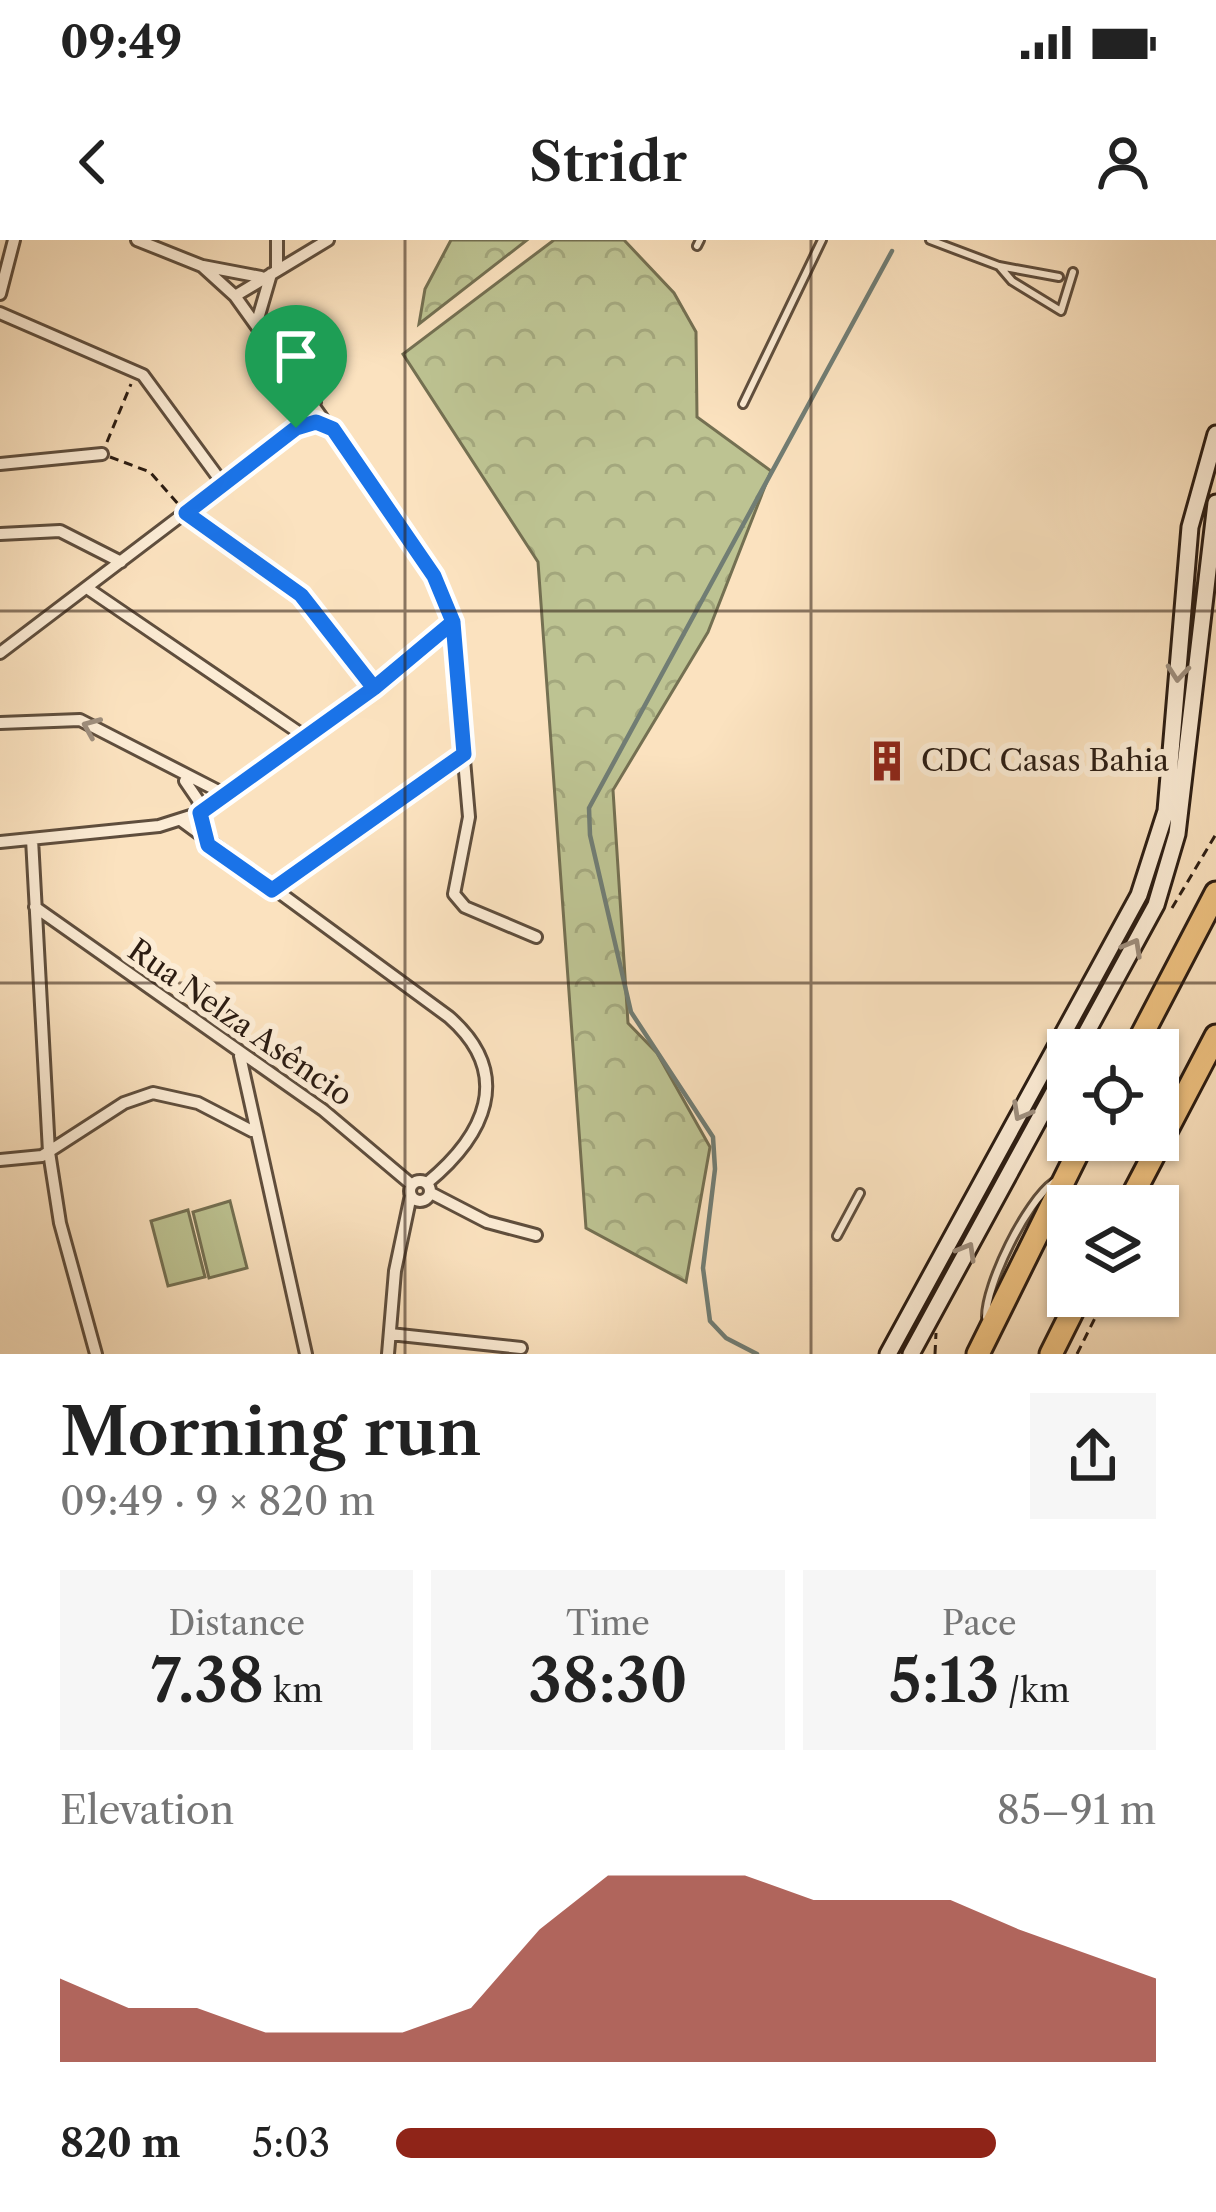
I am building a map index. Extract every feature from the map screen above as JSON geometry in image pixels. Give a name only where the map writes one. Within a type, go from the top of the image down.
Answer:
[{"type":"highway","points":[[1145,1029],[1216,892]]},
{"type":"highway","points":[[1138,1185],[1215,1037]]},
{"type":"highway","points":[[983,1346],[1073,1161]]},
{"type":"highway","points":[[1051,1354],[1070,1317]]},
{"type":"street","points":[[0,294],[14,240]]},
{"type":"street","points":[[137,240],[202,266],[271,274]]},
{"type":"street","points":[[257,322],[277,240]]},
{"type":"street","points":[[236,296],[328,240]]},
{"type":"street","points":[[202,266],[257,322],[434,576],[453,622],[464,754],[468,838],[454,894],[465,907],[536,938]]},
{"type":"street","points":[[0,314],[136,372],[167,402],[223,484]]},
{"type":"street","points":[[288,365],[302,403],[296,428]]},
{"type":"street","points":[[0,652],[296,428],[311,415],[315,401]]},
{"type":"street","points":[[296,428],[316,422],[333,429]]},
{"type":"street","points":[[888,1354],[1139,896],[1154,856],[1166,811],[1190,527],[1216,434]]},
{"type":"street","points":[[0,464],[102,454]]},
{"type":"street","points":[[1088,1029],[1156,905],[1185,793],[1216,503]]},
{"type":"street","points":[[186,513],[301,595],[374,688]]},
{"type":"street","points":[[0,534],[60,531],[121,562]]},
{"type":"street","points":[[87,588],[307,738]]},
{"type":"street","points":[[0,842],[182,821],[200,813],[374,688],[453,622]]},
{"type":"street","points":[[0,723],[80,720],[228,796]]},
{"type":"street","points":[[272,890],[464,754]]},
{"type":"street","points":[[174,769],[196,795],[208,845]]},
{"type":"street","points":[[182,821],[208,845],[449,1018],[477,1051],[485,1093],[479,1125],[460,1153],[420,1192],[404,1230],[388,1354]]},
{"type":"street","points":[[32,839],[50,1152],[60,1222],[96,1354]]},
{"type":"street","name":"Rua Nelza Asêncio","points":[[35,907],[356,1134],[420,1192],[488,1222],[536,1235]]},
{"type":"street","points":[[240,1056],[252,1131],[306,1354]]},
{"type":"street","points":[[0,1160],[50,1152],[145,1094],[183,1098],[252,1131]]},
{"type":"street","points":[[911,1354],[1047,1105]]},
{"type":"street","points":[[389,1334],[520,1348]]},
{"type":"lane","points":[[743,404],[821,240]]},
{"type":"lane","points":[[930,240],[999,266],[1059,277]]},
{"type":"lane","points":[[999,266],[1012,281],[1060,310],[1073,272]]},
{"type":"lane","points":[[837,1236],[860,1193]]},
{"type":"path","points":[[110,436],[136,372]]},
{"type":"path","points":[[118,459],[150,472],[169,494]]},
{"type":"path","points":[[1156,905],[1176,908],[1216,834]]},
{"type":"path","points":[[1077,1354],[1096,1317]]},
{"type":"green space","points":[[451,240],[527,240],[419,324],[425,289]]},
{"type":"green space","points":[[554,240],[624,240],[674,293],[696,332],[697,417],[771,471],[708,632],[613,790],[628,1023],[657,1053],[710,1147],[686,1282],[586,1228],[538,562],[403,354]]},
{"type":"green space","points":[[230,1201],[247,1268],[209,1278],[193,1212]]},
{"type":"green space","points":[[188,1210],[205,1277],[168,1286],[151,1221]]},
{"type":"waterway","points":[[757,1354],[726,1338],[710,1321],[703,1268],[715,1169],[713,1137],[631,1012],[590,835],[589,808],[892,251]]},
{"type":"place","name":"CDC Casas Bahia","points":[[887,761]]},
{"type":"route","points":[[296,428],[186,513],[314,606],[374,688],[453,622],[464,754],[272,890],[208,845],[200,813],[374,688],[453,622],[434,576],[333,429],[316,422],[296,428]]}]
